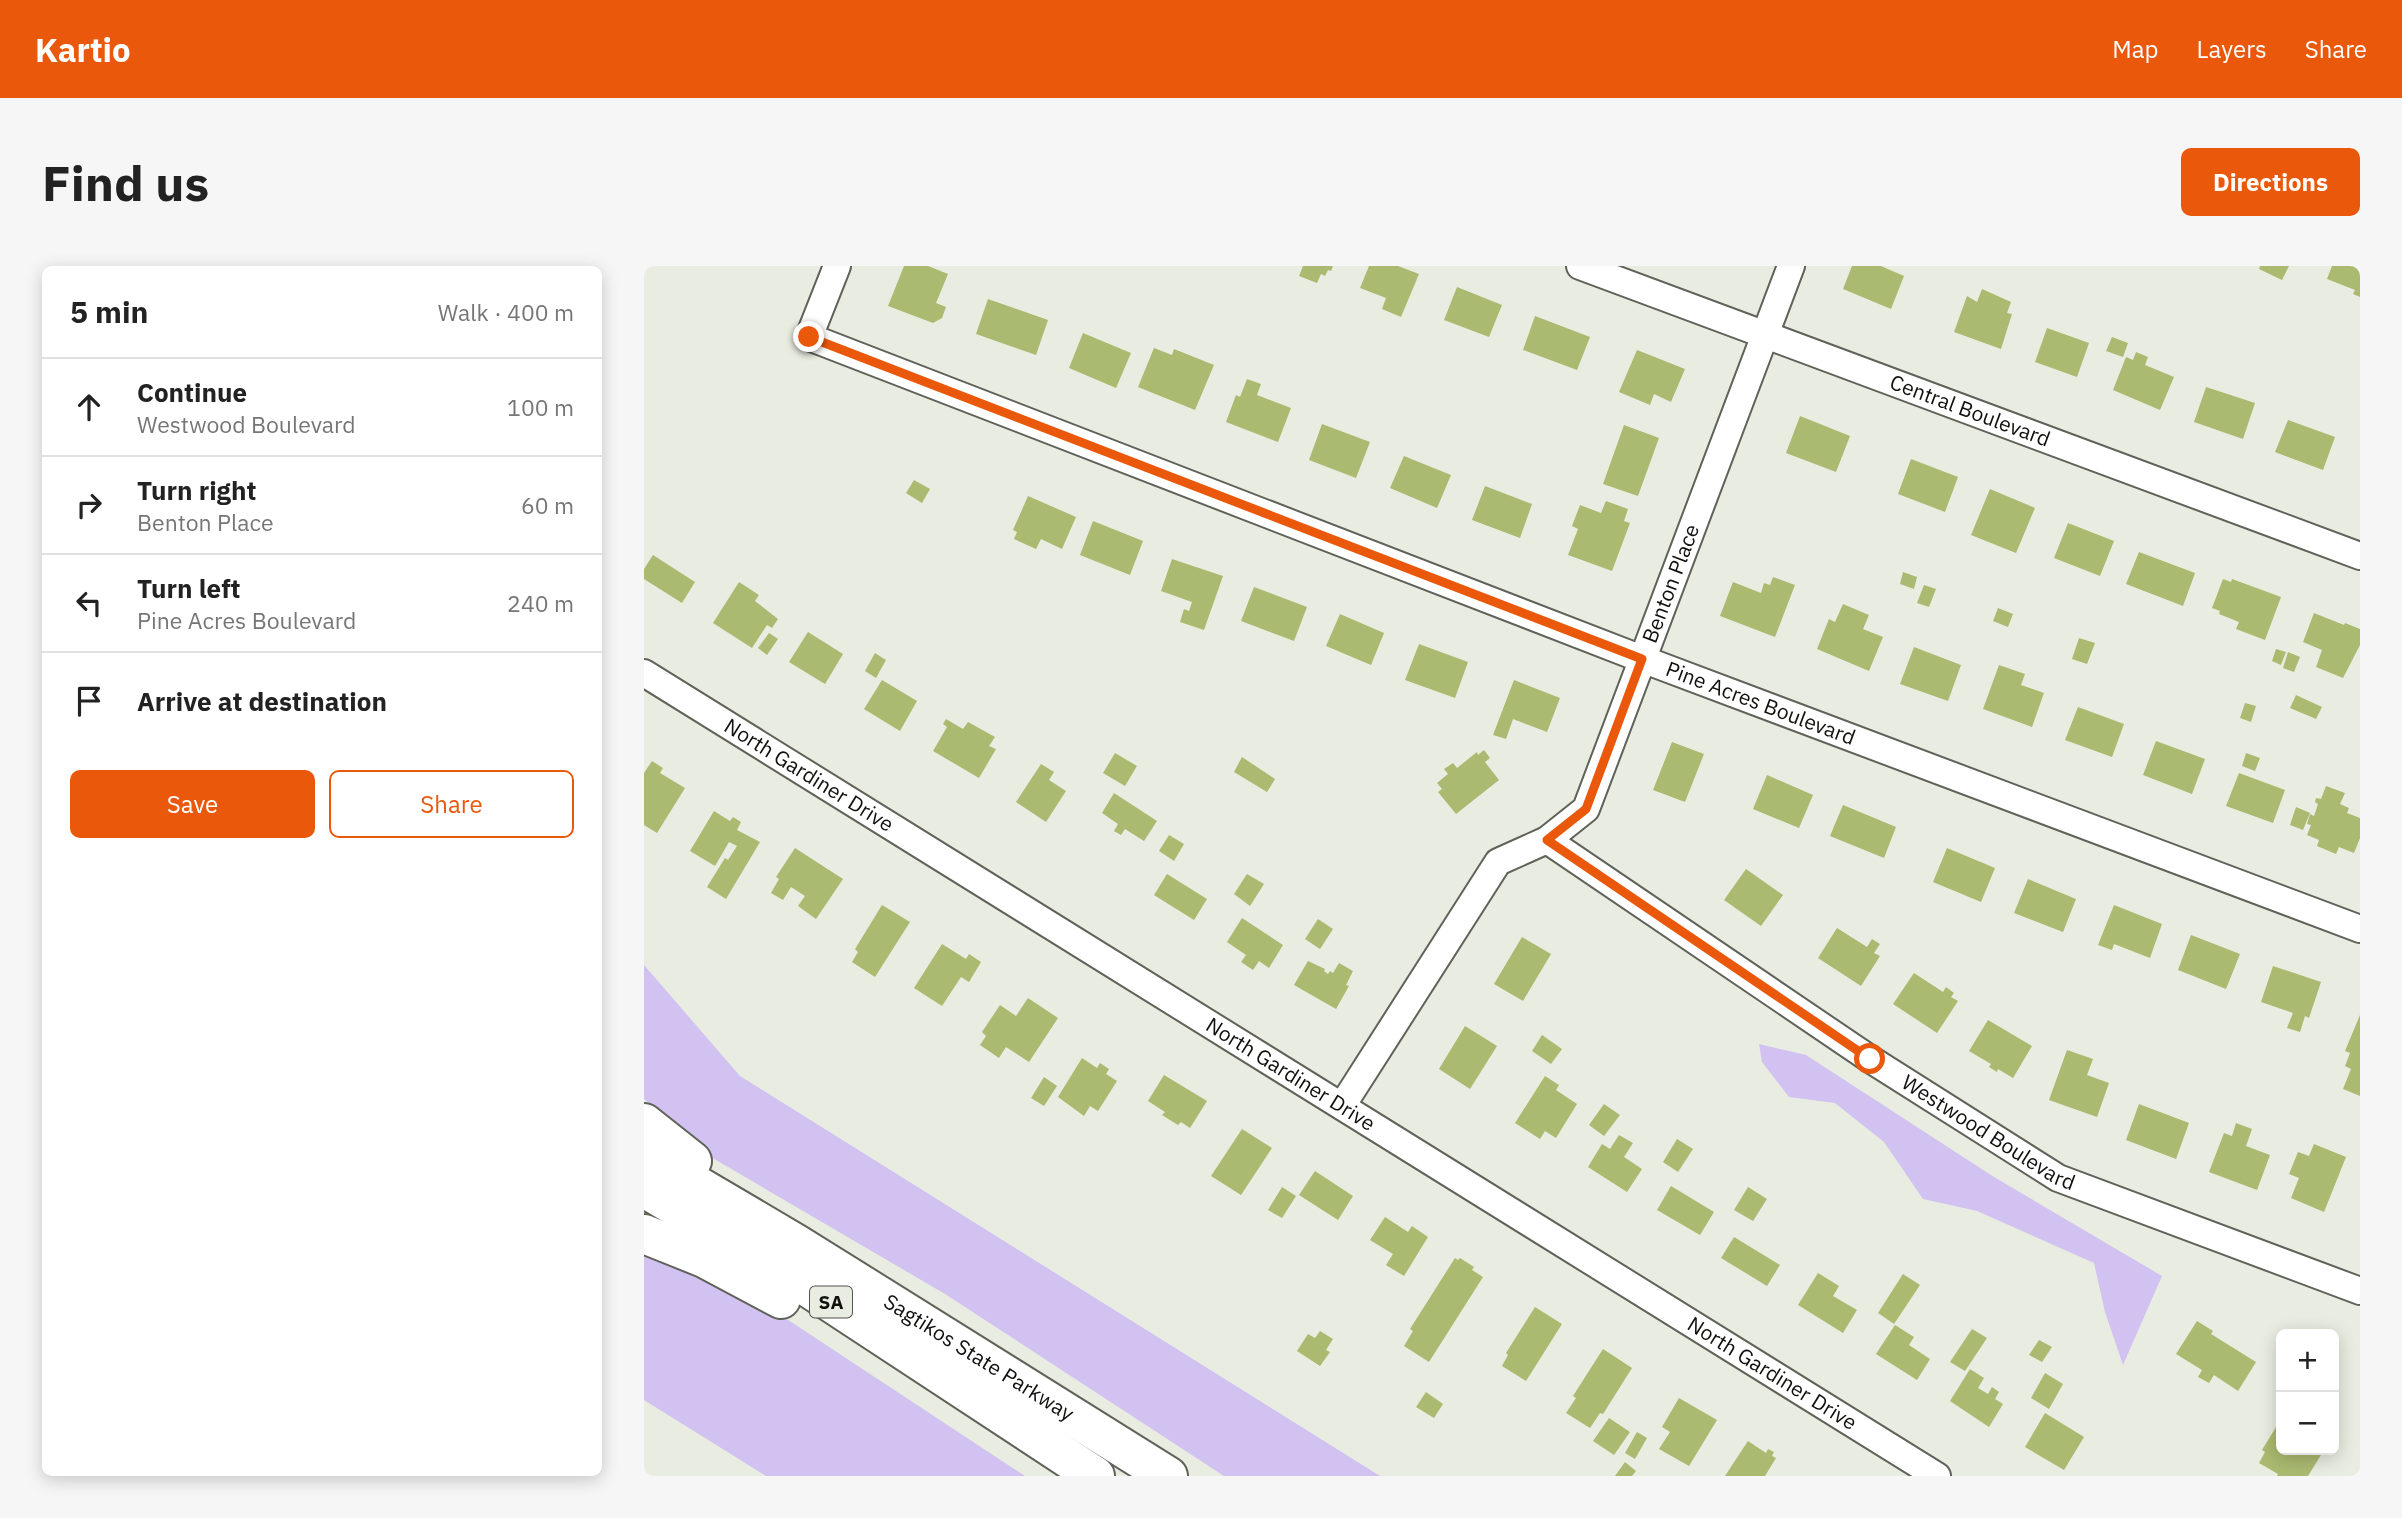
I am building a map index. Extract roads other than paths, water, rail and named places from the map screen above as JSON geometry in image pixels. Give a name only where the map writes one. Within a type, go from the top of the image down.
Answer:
[{"type":"highway","points":[[644,1122],[795,1243]]},
{"type":"highway","name":"Sagtikos State Parkway","points":[[644,1154],[795,1243],[1168,1476]]},
{"type":"highway","name":"Sagtikos State Parkway","points":[[644,1188],[774,1265],[1096,1476]]},
{"type":"highway","points":[[644,1234],[739,1275],[853,1343],[1014,1422]]},
{"type":"street","name":"Pine Acres Boulevard","points":[[837,266],[809,337],[1642,659],[2360,929]]},
{"type":"street","name":"Central Boulevard","points":[[1580,266],[2360,556]]},
{"type":"street","name":"Benton Place","points":[[1342,1106],[1498,862],[1547,840],[1586,809],[1791,266]]},
{"type":"street","name":"North Gardiner Drive","points":[[644,673],[1937,1476]]},
{"type":"street","name":"Westwood Boulevard","points":[[1547,840],[1870,1059],[2058,1178],[2360,1291]]}]
